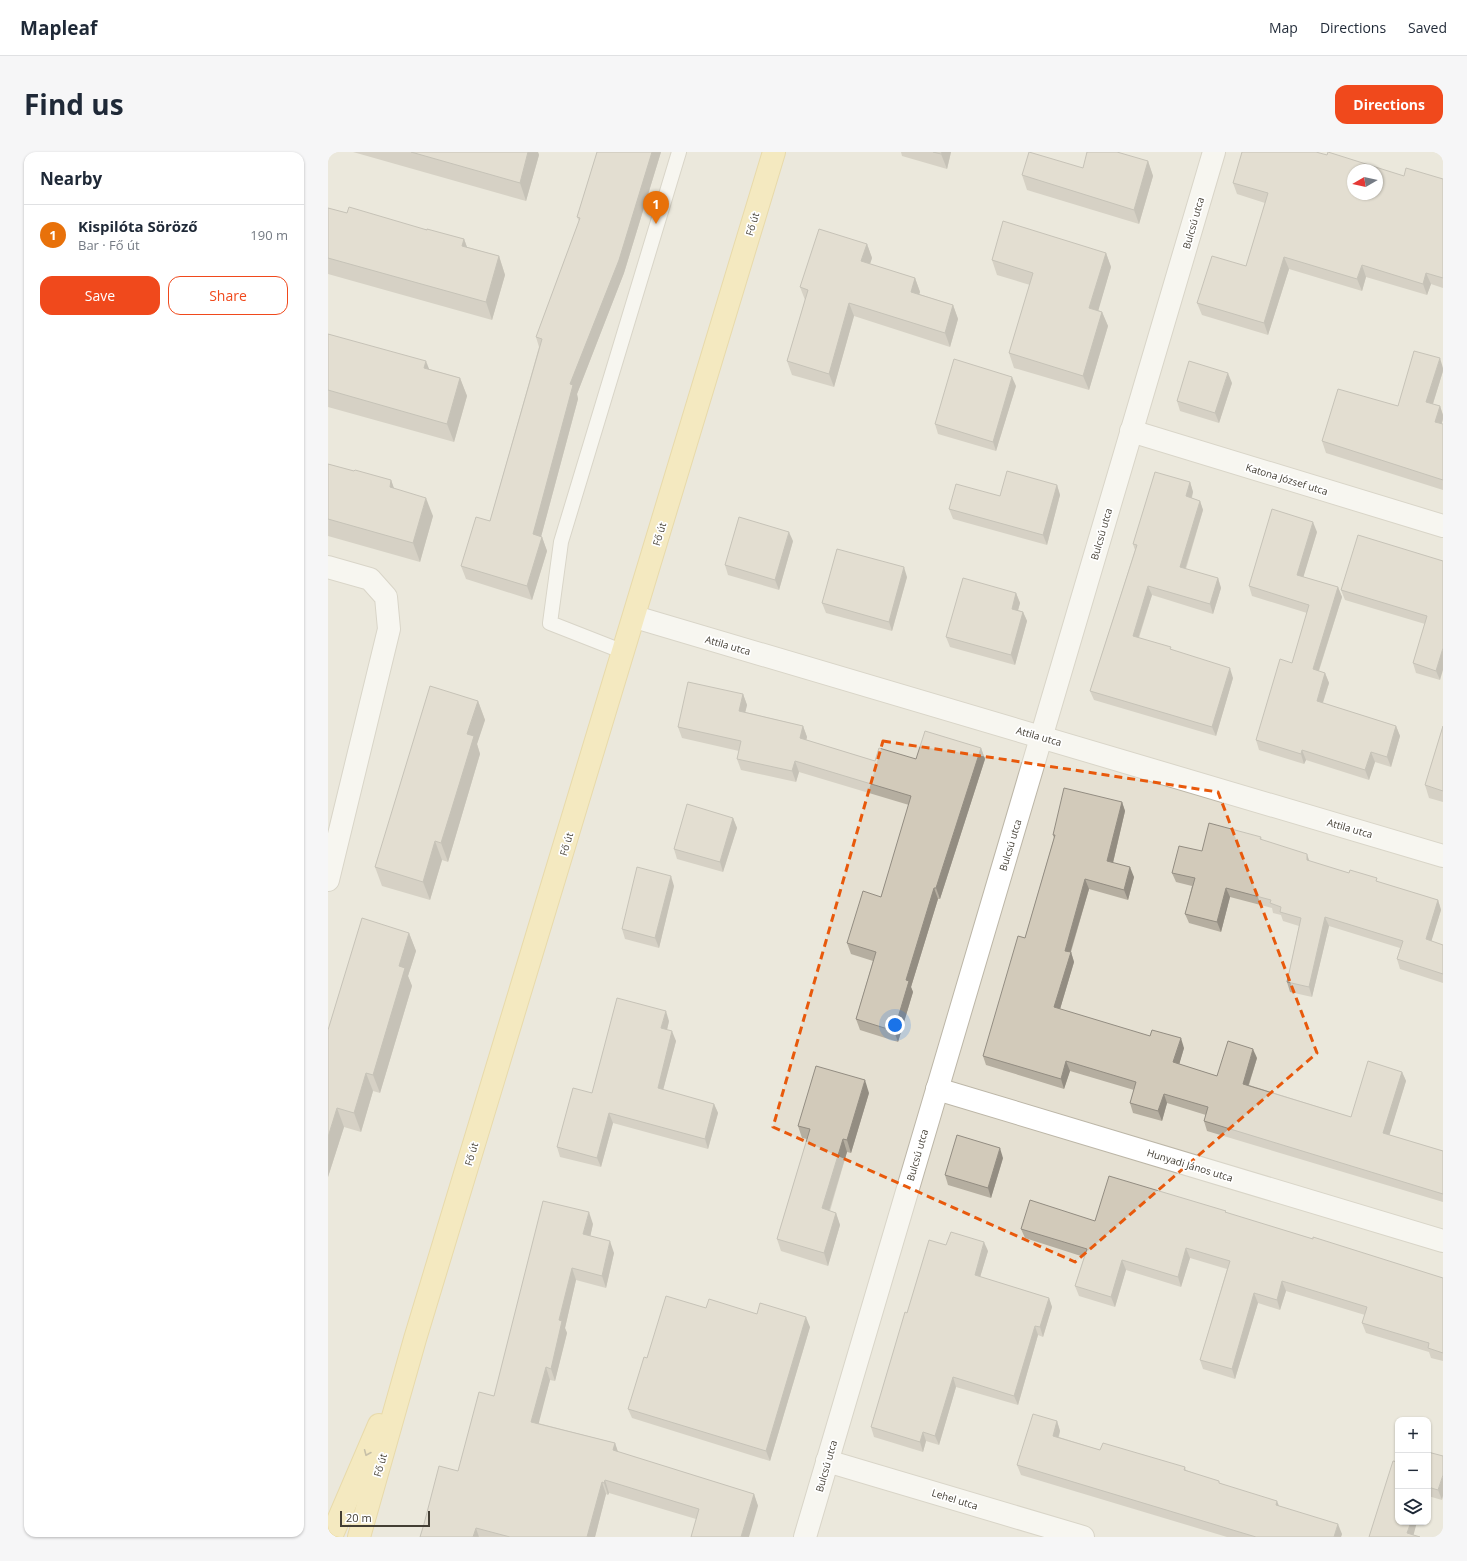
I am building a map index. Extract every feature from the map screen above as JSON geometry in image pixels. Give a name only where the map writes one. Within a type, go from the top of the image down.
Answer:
[{"type":"main road","name":"Fő út","points":[[359,1537],[415,1340],[635,617],[774,152]]},
{"type":"main road","points":[[331,1537],[415,1340]]},
{"type":"street","name":"Bulcsú utca","points":[[805,1537],[1214,152]]},
{"type":"street","name":"Katona József utca","points":[[1131,431],[1443,526]]},
{"type":"street","points":[[328,567],[370,579],[386,597],[389,629],[328,880]]},
{"type":"street","name":"Attila utca","points":[[635,617],[1443,856]]},
{"type":"street","name":"Hunyadi János utca","points":[[937,1089],[1443,1241]]},
{"type":"street","name":"Lehel utca","points":[[827,1461],[1083,1537]]},
{"type":"lane","points":[[624,652],[550,623],[561,542],[679,152]]},
{"type":"highlighted area","points":[[883,741],[1218,792],[1317,1053],[1075,1262],[773,1127]]},
{"type":"shaded area","points":[[328,152],[1443,152],[1443,1537],[328,1537]]},
{"type":"building","points":[[411,152],[528,152],[520,183]]},
{"type":"building","points":[[597,152],[652,152],[619,260],[570,384],[573,385],[533,534],[542,537],[527,586],[461,566],[476,517],[490,521],[542,339],[536,337],[580,218],[577,217]]},
{"type":"building","points":[[1029,152],[1083,168],[1087,152],[1117,152],[1148,161],[1134,210],[1022,175]]},
{"type":"building","points":[[1242,152],[1316,152],[1327,155],[1328,152],[1366,164],[1347,164],[1347,200],[1383,200],[1383,169],[1404,176],[1406,168],[1443,179],[1443,278],[1426,273],[1423,284],[1362,265],[1357,279],[1284,257],[1264,323],[1197,303],[1212,256],[1246,266],[1268,193],[1233,183]]},
{"type":"building","points":[[349,207],[427,230],[464,239],[462,246],[499,256],[486,302],[328,258],[328,208],[347,213]]},
{"type":"building","points":[[1003,221],[1106,253],[1089,308],[1102,312],[1083,376],[1009,353],[1033,273],[992,260]]},
{"type":"building","points":[[819,229],[867,244],[861,261],[915,278],[911,292],[953,305],[945,333],[849,303],[829,374],[787,361],[808,290],[800,287]]},
{"type":"building","points":[[328,334],[426,361],[424,368],[460,378],[447,424],[328,390]]},
{"type":"building","points":[[1414,351],[1440,358],[1426,402],[1440,406],[1435,422],[1443,424],[1443,480],[1322,441],[1338,389],[1398,406]]},
{"type":"building","points":[[954,359],[1012,377],[993,442],[935,424]]},
{"type":"building","points":[[1189,361],[1228,373],[1215,413],[1177,401]]},
{"type":"building","points":[[328,464],[391,480],[390,487],[426,498],[413,543],[328,519]]},
{"type":"building","points":[[1007,471],[1057,485],[1043,535],[949,509],[956,484],[1000,496]]},
{"type":"building","points":[[1155,472],[1190,482],[1186,496],[1200,501],[1180,567],[1218,578],[1210,604],[1148,586],[1133,636],[1171,647],[1170,649],[1230,668],[1212,727],[1090,691],[1137,545],[1133,544]]},
{"type":"building","points":[[1272,509],[1313,522],[1297,575],[1338,587],[1313,669],[1325,673],[1317,701],[1396,726],[1387,757],[1371,752],[1365,770],[1302,750],[1301,754],[1256,740],[1280,659],[1292,663],[1309,605],[1249,586]]},
{"type":"building","points":[[739,517],[789,532],[775,580],[725,565]]},
{"type":"building","points":[[1358,535],[1443,561],[1443,648],[1436,671],[1413,663],[1427,616],[1341,590]]},
{"type":"building","points":[[837,549],[904,567],[889,622],[822,603]]},
{"type":"building","points":[[963,578],[1016,593],[1012,609],[1023,612],[1011,655],[946,637]]},
{"type":"building","points":[[688,682],[743,694],[739,711],[803,726],[800,738],[875,761],[879,748],[916,759],[925,731],[981,748],[936,888],[934,888],[906,980],[909,981],[894,1031],[856,1019],[876,952],[847,943],[863,891],[881,897],[911,796],[795,761],[792,771],[737,759],[741,741],[678,727]]},
{"type":"building","points":[[430,686],[478,701],[467,734],[474,736],[441,843],[435,841],[423,882],[375,867]]},
{"type":"building","points":[[1443,726],[1443,791],[1425,785]]},
{"type":"building","points":[[1064,788],[1122,802],[1107,861],[1130,867],[1124,890],[1085,879],[1065,951],[1071,952],[1054,1007],[1150,1036],[1152,1030],[1181,1038],[1173,1062],[1217,1076],[1228,1041],[1253,1049],[1243,1084],[1351,1117],[1368,1061],[1402,1072],[1383,1133],[1443,1151],[1443,1194],[1204,1121],[1208,1107],[1164,1094],[1158,1111],[1130,1103],[1136,1082],[1066,1061],[1061,1079],[983,1056],[1018,936],[1025,938],[1055,835],[1053,835]]},
{"type":"building","points":[[687,804],[733,818],[720,862],[674,849]]},
{"type":"building","points":[[1209,823],[1261,837],[1260,839],[1307,854],[1307,860],[1349,873],[1350,870],[1377,878],[1376,881],[1438,900],[1426,939],[1443,945],[1443,974],[1397,959],[1403,941],[1325,917],[1309,987],[1287,982],[1301,918],[1280,912],[1281,907],[1270,903],[1271,900],[1226,888],[1217,922],[1185,914],[1195,878],[1172,873],[1179,846],[1202,851]]},
{"type":"building","points":[[637,867],[671,876],[655,938],[622,929]]},
{"type":"building","points":[[362,918],[409,933],[399,966],[405,968],[373,1075],[366,1073],[354,1113],[337,1108],[328,1137],[328,1030]]},
{"type":"building","points":[[617,998],[666,1011],[661,1028],[672,1031],[658,1088],[714,1104],[705,1139],[609,1113],[597,1158],[557,1147],[573,1088],[592,1093]]},
{"type":"building","points":[[816,1066],[865,1080],[847,1140],[843,1139],[822,1208],[836,1213],[824,1253],[777,1239],[810,1129],[798,1126]]},
{"type":"building","points":[[957,1135],[1000,1148],[988,1188],[945,1175]]},
{"type":"building","points":[[1109,1176],[1313,1239],[1313,1237],[1443,1278],[1443,1353],[1428,1348],[1429,1343],[1362,1323],[1367,1307],[1282,1281],[1277,1300],[1254,1293],[1232,1369],[1200,1360],[1230,1261],[1186,1248],[1178,1277],[1122,1260],[1111,1297],[1075,1286],[1087,1249],[1021,1229],[1030,1200],[1095,1221]]},
{"type":"building","points":[[543,1201],[589,1212],[583,1234],[610,1241],[602,1276],[572,1268],[559,1320],[562,1321],[551,1369],[546,1367],[531,1422],[615,1443],[613,1450],[754,1494],[741,1537],[691,1537],[699,1509],[605,1480],[604,1483],[602,1482],[587,1537],[510,1537],[476,1528],[473,1537],[420,1537],[439,1466],[458,1471],[479,1392],[494,1396]]},
{"type":"building","points":[[951,1232],[984,1242],[975,1275],[1049,1298],[1040,1327],[1035,1326],[1014,1396],[953,1377],[935,1436],[923,1432],[920,1442],[871,1427],[905,1312],[907,1313],[929,1240],[946,1245]]},
{"type":"building","points":[[666,1296],[706,1308],[709,1299],[757,1314],[760,1303],[806,1317],[766,1451],[628,1409],[644,1357],[647,1358]]},
{"type":"building","points":[[1033,1414],[1057,1421],[1053,1436],[1100,1450],[1103,1443],[1185,1467],[1184,1470],[1219,1481],[1219,1483],[1277,1501],[1276,1505],[1338,1524],[1334,1537],[1256,1537],[1017,1465]]},
{"type":"building","points":[[1431,1453],[1443,1456],[1443,1475],[1438,1490],[1431,1488]]},
{"type":"building","points":[[1393,1461],[1395,1461],[1395,1525],[1410,1525],[1407,1533],[1420,1537],[1369,1537]]},
{"type":"place","name":"Kispilóta Söröző","points":[[656,224]]}]
